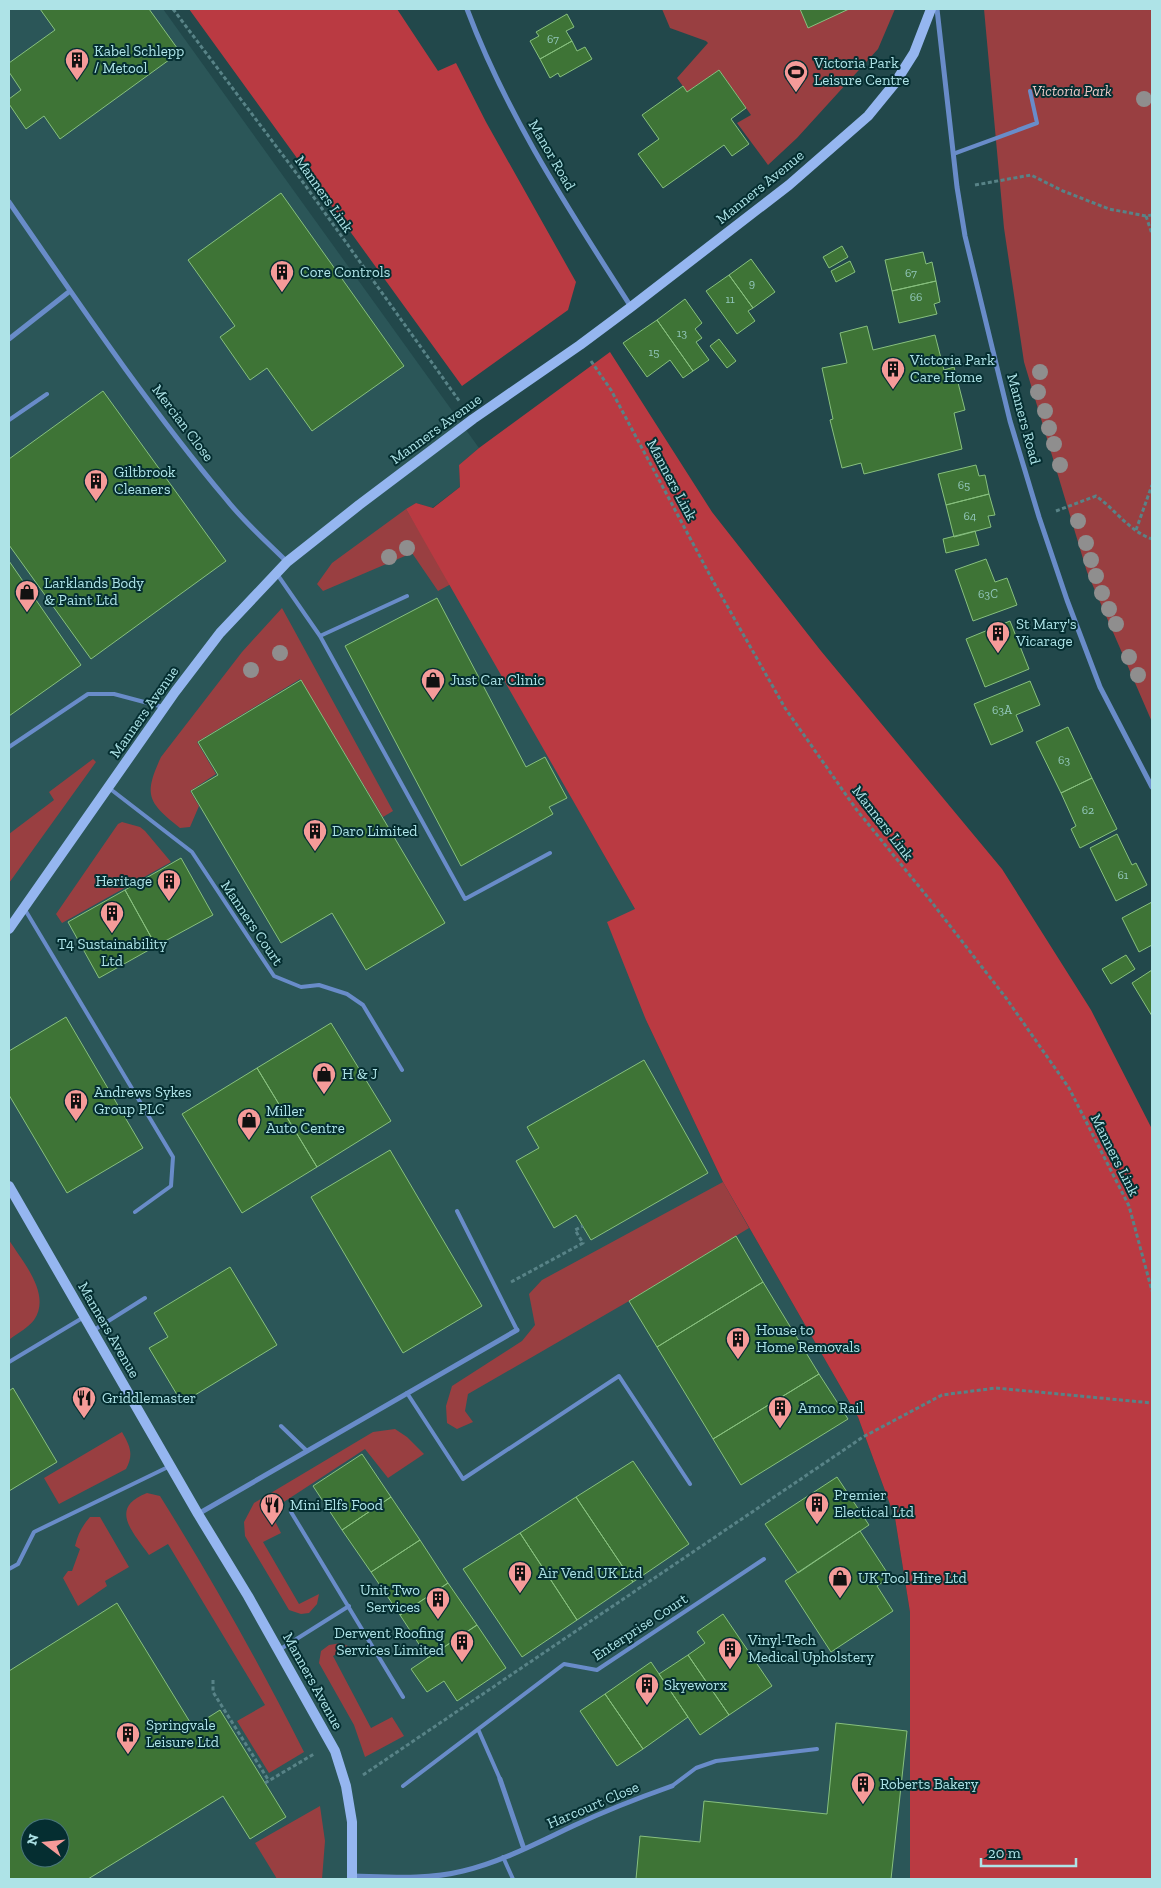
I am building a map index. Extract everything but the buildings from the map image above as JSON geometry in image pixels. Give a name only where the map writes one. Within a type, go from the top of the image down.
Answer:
[{"type":"street","name":"Manor Road","points":[[467,9],[477,36],[514,114],[554,186],[631,307]]},
{"type":"street","name":"Manners Avenue","points":[[9,929],[165,707],[220,633],[287,562],[358,505],[631,307],[789,185],[868,116],[895,82],[914,53],[931,9]]},
{"type":"street","name":"Manners Road","points":[[937,9],[957,188],[965,236],[1010,421],[1066,600],[1100,687],[1152,787]]},
{"type":"street","name":"Mercian Close","points":[[9,202],[70,291],[170,428],[227,501],[287,562]]},
{"type":"street","points":[[9,339],[70,291]]},
{"type":"street","name":"Manners Avenue","points":[[9,1186],[170,1466],[279,1650],[331,1743],[346,1786],[352,1822],[352,1878]]},
{"type":"street","points":[[198,1514],[517,1330]]},
{"type":"street","points":[[500,1779],[524,1849]]},
{"type":"street","name":"Harcourt Close","points":[[352,1878],[412,1878],[462,1872],[503,1858],[622,1804],[672,1786]]},
{"type":"lane","points":[[953,154],[1037,122],[1030,91]]},
{"type":"lane","points":[[9,420],[47,394]]},
{"type":"lane","points":[[276,573],[320,636],[465,899],[550,854]]},
{"type":"lane","points":[[320,636],[407,596]]},
{"type":"lane","points":[[9,747],[88,694],[114,694],[165,707]]},
{"type":"lane","name":"Manners Court","points":[[108,788],[192,852],[274,976],[301,987],[319,985],[347,994],[363,1005],[402,1070]]},
{"type":"lane","points":[[24,908],[173,1157],[171,1186],[135,1212]]},
{"type":"lane","points":[[457,1211],[517,1330]]},
{"type":"lane","points":[[92,1331],[145,1298]]},
{"type":"lane","points":[[9,1362],[84,1317]]},
{"type":"lane","points":[[407,1393],[464,1479],[619,1376],[690,1484]]},
{"type":"lane","points":[[281,1426],[307,1451]]},
{"type":"lane","points":[[9,1569],[18,1564],[34,1532],[170,1466]]},
{"type":"lane","points":[[291,1512],[404,1697]]},
{"type":"lane","name":"Enterprise Court","points":[[403,1786],[564,1664],[596,1670],[764,1559]]},
{"type":"lane","points":[[279,1650],[349,1606]]},
{"type":"lane","points":[[478,1729],[500,1779]]},
{"type":"lane","points":[[672,1786],[696,1768],[716,1761],[817,1749]]},
{"type":"lane","points":[[503,1858],[513,1879]]},
{"type":"path","name":"Manners Link","points":[[173,9],[300,178],[455,394]]},
{"type":"path","points":[[957,188],[1031,176],[1109,209],[1146,216],[1152,215]]},
{"type":"path","points":[[1146,216],[1152,234]]},
{"type":"path","name":"Manners Link","points":[[593,364],[611,390],[712,581],[784,708],[856,809],[1006,998],[1069,1088],[1128,1206],[1152,1292]]},
{"type":"path","points":[[1136,530],[1152,484]]},
{"type":"path","points":[[1039,517],[1096,496],[1136,530],[1152,539]]},
{"type":"path","points":[[515,1291],[510,1282],[583,1243],[576,1230],[583,1226]]},
{"type":"path","points":[[346,1786],[863,1437],[942,1395],[996,1388],[1152,1403]]},
{"type":"path","points":[[213,1680],[213,1692],[269,1781]]},
{"type":"path","points":[[265,1783],[331,1743]]},
{"type":"shaded area","points":[[9,9],[163,9],[479,448],[459,465],[460,487],[432,508],[416,503],[407,509],[635,909],[646,1020],[723,1182],[858,1417],[895,1518],[910,1612],[910,1879],[9,1879]]},
{"type":"shaded area","points":[[189,9],[397,9],[438,71],[456,63],[486,122],[576,282],[568,310],[462,386]]},
{"type":"shaded area","points":[[610,352],[712,512],[821,651],[1002,869],[1091,1010],[1152,1129],[1152,1879],[910,1879],[910,1612],[895,1518],[858,1417],[723,1182],[646,1020],[607,922],[635,909],[406,509],[416,503],[433,508],[460,487],[459,465],[479,448]]},
{"type":"green space","name":"Victoria Park Leisure Centre","points":[[662,9],[895,9],[878,49],[797,138],[768,165],[737,123],[751,115],[719,70],[687,92],[677,78],[708,43],[670,28]]},
{"type":"green space","name":"Victoria Park","points":[[984,9],[1152,9],[1152,722],[1087,572],[1024,362],[1004,228]]},
{"type":"green space","points":[[406,509],[451,584],[438,591],[412,553],[323,591],[317,584],[332,563]]},
{"type":"green space","points":[[282,608],[393,811],[383,817],[300,679],[197,742],[216,774],[190,791],[199,806],[190,827],[180,828],[161,811],[152,797],[152,781],[161,757],[242,652]]},
{"type":"green space","points":[[93,759],[96,762],[9,883],[9,834],[54,800],[49,792]]},
{"type":"green space","points":[[122,822],[140,827],[145,831],[171,862],[62,923],[56,914],[118,824]]},
{"type":"green space","points":[[723,1182],[749,1228],[629,1301],[468,1394],[465,1411],[473,1422],[457,1429],[447,1423],[446,1406],[452,1386],[522,1341],[535,1325],[529,1294],[542,1280]]},
{"type":"green space","points":[[9,1240],[33,1278],[40,1299],[39,1310],[34,1320],[10,1339],[9,1337]]},
{"type":"green space","points":[[395,1429],[407,1437],[424,1454],[388,1478],[365,1449],[270,1511],[281,1533],[263,1542],[299,1604],[319,1594],[317,1604],[309,1613],[301,1614],[289,1610],[245,1536],[244,1522],[254,1503],[373,1432]]},
{"type":"green space","points":[[122,1432],[130,1450],[130,1459],[126,1469],[59,1504],[44,1478]]},
{"type":"green space","points":[[147,1493],[160,1496],[179,1527],[235,1623],[304,1752],[269,1773],[237,1721],[265,1705],[168,1544],[149,1555],[136,1538],[127,1521],[126,1513],[129,1506],[135,1499]]},
{"type":"green space","points":[[90,1517],[100,1517],[129,1567],[105,1581],[107,1586],[78,1606],[63,1578],[68,1571],[72,1571],[80,1549],[75,1546],[77,1538]]},
{"type":"green space","points":[[341,1643],[350,1647],[333,1656],[371,1728],[392,1717],[404,1736],[365,1757],[354,1725],[319,1663],[321,1651],[329,1645]]},
{"type":"green space","points":[[320,1806],[325,1841],[322,1879],[277,1879],[255,1843]]},
{"type":"place","name":"Kabel Schlepp / Metool","points":[[77,81]]},
{"type":"place","name":"Victoria Park Leisure Centre","points":[[796,93]]},
{"type":"place","name":"Core Controls","points":[[282,293]]},
{"type":"place","name":"Victoria Park Care Home","points":[[893,390]]},
{"type":"place","name":"Giltbrook Cleaners","points":[[96,502]]},
{"type":"place","name":"Larklands Body & Paint Ltd","points":[[27,613]]},
{"type":"place","name":"St Mary's Vicarage","points":[[998,654]]},
{"type":"place","name":"Just Car Clinic","points":[[433,701]]},
{"type":"place","name":"Daro Limited","points":[[315,852]]},
{"type":"place","name":"Heritage","points":[[169,902]]},
{"type":"place","name":"T4 Sustainability Ltd","points":[[112,934]]},
{"type":"place","name":"H & J","points":[[324,1095]]},
{"type":"place","name":"Andrews Sykes Group PLC","points":[[76,1122]]},
{"type":"place","name":"Miller Auto Centre","points":[[249,1141]]},
{"type":"place","name":"House to Home Removals","points":[[738,1360]]},
{"type":"place","name":"Griddlemaster","points":[[84,1419]]},
{"type":"place","name":"Amco Rail","points":[[780,1429]]},
{"type":"place","name":"Premier Electical Ltd","points":[[817,1525]]},
{"type":"place","name":"Mini Elfs Food","points":[[272,1526]]},
{"type":"place","name":"Air Vend UK Ltd","points":[[520,1594]]},
{"type":"place","name":"UK Tool Hire Ltd","points":[[840,1599]]},
{"type":"place","name":"Unit Two Services","points":[[438,1620]]},
{"type":"place","name":"Derwent Roofing Services Limited","points":[[462,1663]]},
{"type":"place","name":"Vinyl-Tech Medical Upholstery","points":[[730,1670]]},
{"type":"place","name":"Skyeworx","points":[[647,1706]]},
{"type":"place","name":"Springvale Leisure Ltd","points":[[128,1755]]},
{"type":"place","name":"Roberts Bakery","points":[[863,1805]]}]
